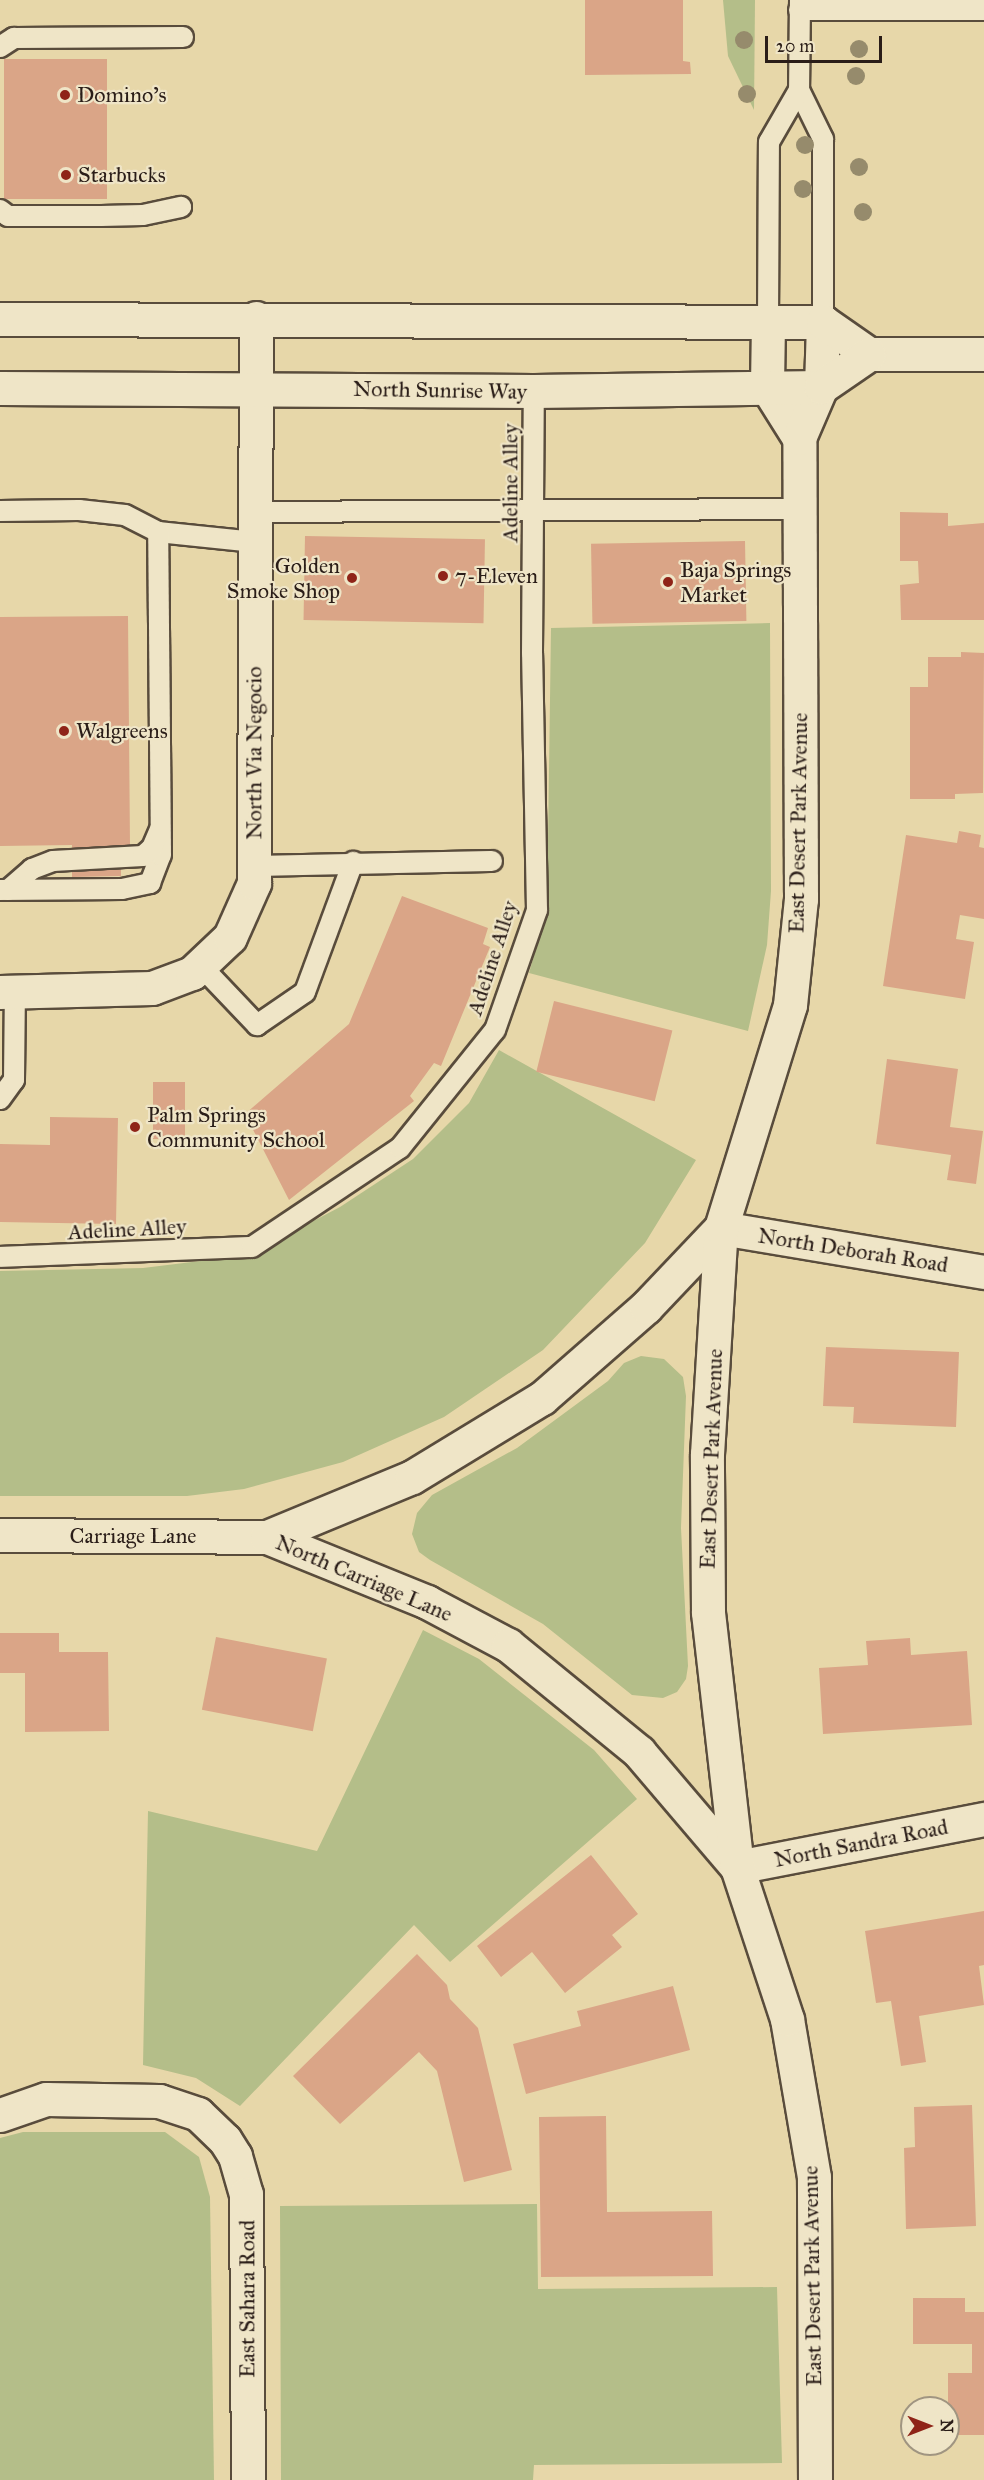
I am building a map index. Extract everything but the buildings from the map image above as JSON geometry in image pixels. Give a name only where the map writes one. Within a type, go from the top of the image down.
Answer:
[{"type":"street","points":[[0,319],[256,318],[823,322],[869,354]]},
{"type":"street","name":"North Via Negocio","points":[[8,992],[152,988],[192,973],[230,937],[254,883],[256,318]]},
{"type":"street","points":[[768,322],[767,387],[799,438]]},
{"type":"street","name":"East Desert Park Avenue","points":[[815,2480],[814,2177],[787,2019],[737,1867],[708,1612],[707,1454],[721,1228],[790,1005],[801,899],[799,438],[821,387],[823,322]]},
{"type":"street","points":[[821,387],[869,354],[984,354]]},
{"type":"street","name":"North Sunrise Way","points":[[0,388],[534,391],[821,387]]},
{"type":"street","name":"North Deborah Road","points":[[721,1228],[984,1272]]},
{"type":"street","name":"North Carriage Lane","points":[[267,1537],[412,1477],[542,1398],[646,1307],[721,1228]]},
{"type":"street","name":"Carriage Lane","points":[[0,1535],[267,1537]]},
{"type":"street","name":"North Carriage Lane","points":[[267,1537],[426,1602],[508,1646],[639,1752],[737,1867]]},
{"type":"street","name":"North Sandra Road","points":[[737,1867],[984,1819]]},
{"type":"street","name":"East Sahara Road","points":[[0,2115],[46,2099],[137,2099],[180,2106],[213,2126],[235,2156],[246,2194],[248,2480]]},
{"type":"lane","points":[[823,322],[823,139],[799,90],[799,5],[984,10]]},
{"type":"lane","points":[[0,47],[14,38],[183,37]]},
{"type":"lane","points":[[768,322],[769,142],[799,90]]},
{"type":"lane","points":[[0,210],[8,216],[101,216],[143,215],[181,207]]},
{"type":"lane","name":"Adeline Alley","points":[[0,1257],[252,1247],[400,1148],[495,1030],[537,910],[534,391]]},
{"type":"lane","points":[[0,511],[125,514],[158,532],[534,510],[799,509]]},
{"type":"lane","points":[[4,890],[122,889],[150,883],[161,855],[158,532]]},
{"type":"lane","points":[[4,890],[32,869],[53,861],[143,856],[152,848],[161,827]]},
{"type":"lane","points":[[254,866],[353,862],[492,861]]},
{"type":"lane","points":[[200,965],[257,1025],[305,992],[353,862]]},
{"type":"lane","points":[[0,1099],[14,1080],[8,992]]},
{"type":"green space","points":[[723,0],[755,0],[754,110],[728,56]]},
{"type":"green space","points":[[770,623],[771,891],[767,945],[748,1031],[529,973],[541,931],[548,843],[551,628]]},
{"type":"green space","points":[[499,1050],[696,1160],[645,1243],[543,1350],[444,1417],[343,1462],[244,1489],[187,1496],[0,1496],[0,1271],[143,1268],[249,1255],[340,1207],[413,1159],[469,1103]]},
{"type":"green space","points":[[641,1356],[664,1359],[683,1377],[686,1396],[681,1528],[688,1666],[686,1679],[677,1692],[663,1698],[632,1695],[543,1624],[419,1552],[412,1534],[417,1513],[432,1495],[517,1448],[608,1381],[624,1363]]},
{"type":"green space","points":[[423,1630],[479,1659],[594,1750],[637,1799],[450,1962],[414,1925],[240,2106],[196,2078],[143,2065],[148,1811],[317,1851]]},
{"type":"green space","points":[[23,2132],[165,2132],[199,2157],[210,2197],[214,2480],[0,2480],[0,2138]]},
{"type":"green space","points":[[537,2204],[538,2289],[777,2287],[782,2463],[534,2465],[533,2480],[281,2480],[280,2206]]},
{"type":"place","name":"Domino's","points":[[65,95]]},
{"type":"place","name":"Starbucks","points":[[66,175]]},
{"type":"place","name":"7-Eleven","points":[[443,576]]},
{"type":"place","name":"Golden Smoke Shop","points":[[352,578]]},
{"type":"place","name":"Baja Springs Market","points":[[668,582]]},
{"type":"place","name":"Walgreens","points":[[64,731]]},
{"type":"place","name":"Palm Springs Community School","points":[[135,1127]]}]
